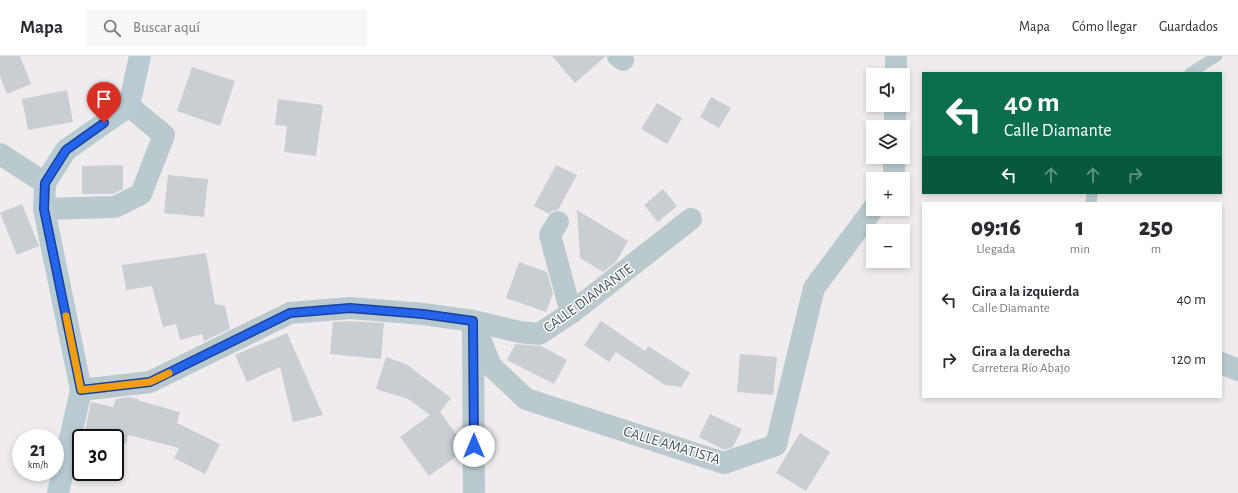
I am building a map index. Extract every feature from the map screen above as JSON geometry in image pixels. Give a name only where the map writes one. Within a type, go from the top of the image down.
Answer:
[{"type":"street","points":[[58,493],[81,390],[44,209],[45,183],[66,150],[129,106],[140,56]]},
{"type":"street","points":[[896,56],[896,68]]},
{"type":"street","points":[[44,209],[115,208],[141,194],[164,135],[129,106]]},
{"type":"street","points":[[0,154],[45,183]]},
{"type":"street","name":"CALLE AMATISTA","points":[[473,321],[491,366],[526,399],[724,463],[776,444],[814,288],[868,216]]},
{"type":"street","name":"CALLE DIAMANTE","points":[[81,390],[150,382],[290,313],[350,308],[423,314],[473,321],[520,332],[539,334],[571,313],[691,219]]},
{"type":"street","points":[[558,222],[550,235],[571,313]]},
{"type":"street","points":[[473,321],[474,493]]},
{"type":"street","points":[[1222,363],[1238,370]]},
{"type":"lane","points":[[1192,72],[1217,56]]},
{"type":"building","points":[[0,56],[20,56],[31,84],[7,94],[0,76]]},
{"type":"building","points":[[552,56],[606,56],[575,83]]},
{"type":"building","points":[[192,67],[235,81],[220,126],[177,111]]},
{"type":"building","points":[[67,90],[73,122],[28,130],[22,99]]},
{"type":"building","points":[[711,97],[731,108],[719,128],[700,117]]},
{"type":"building","points":[[278,99],[323,105],[316,156],[284,152],[287,126],[275,125]]},
{"type":"building","points":[[657,103],[682,118],[667,144],[641,129]]},
{"type":"building","points":[[123,165],[123,189],[113,194],[82,194],[82,166]]},
{"type":"building","points":[[556,165],[577,175],[558,210],[552,211],[549,214],[534,206]]},
{"type":"building","points":[[168,175],[208,179],[204,217],[164,213]]},
{"type":"building","points":[[663,189],[677,206],[658,222],[644,205]]},
{"type":"building","points":[[22,204],[39,246],[17,255],[0,213]]},
{"type":"building","points":[[577,210],[628,241],[616,262],[603,272],[580,258]]},
{"type":"building","points":[[206,253],[215,304],[225,306],[230,329],[204,341],[202,334],[180,340],[176,324],[163,327],[152,286],[126,290],[122,265]]},
{"type":"building","points":[[519,262],[547,272],[553,293],[546,312],[506,298]]},
{"type":"building","points":[[350,321],[384,323],[381,359],[330,354],[333,322]]},
{"type":"building","points":[[601,321],[645,351],[648,346],[690,373],[681,387],[665,385],[616,352],[609,362],[584,345]]},
{"type":"building","points":[[287,333],[323,415],[293,422],[280,367],[247,382],[235,355]]},
{"type":"building","points":[[515,344],[541,346],[567,360],[554,384],[507,360]]},
{"type":"building","points":[[740,354],[777,357],[773,395],[737,392]]},
{"type":"building","points":[[386,357],[406,364],[451,398],[440,412],[461,441],[461,453],[429,476],[400,437],[430,415],[408,399],[376,389]]},
{"type":"building","points":[[129,397],[180,412],[177,423],[220,444],[205,474],[174,458],[179,448],[128,435],[126,444],[124,443],[124,429],[85,429],[91,402],[113,407],[116,399]]},
{"type":"building","points":[[710,414],[742,429],[733,447],[724,450],[699,437]]},
{"type":"building","points":[[800,433],[830,452],[806,491],[776,473]]},
{"type":"slow traffic","points":[[66,316],[81,390],[150,382],[169,373]]},
{"type":"route","points":[[104,123],[66,150],[45,183],[44,209],[81,390],[150,382],[290,313],[350,308],[423,314],[473,321],[474,446]]}]
